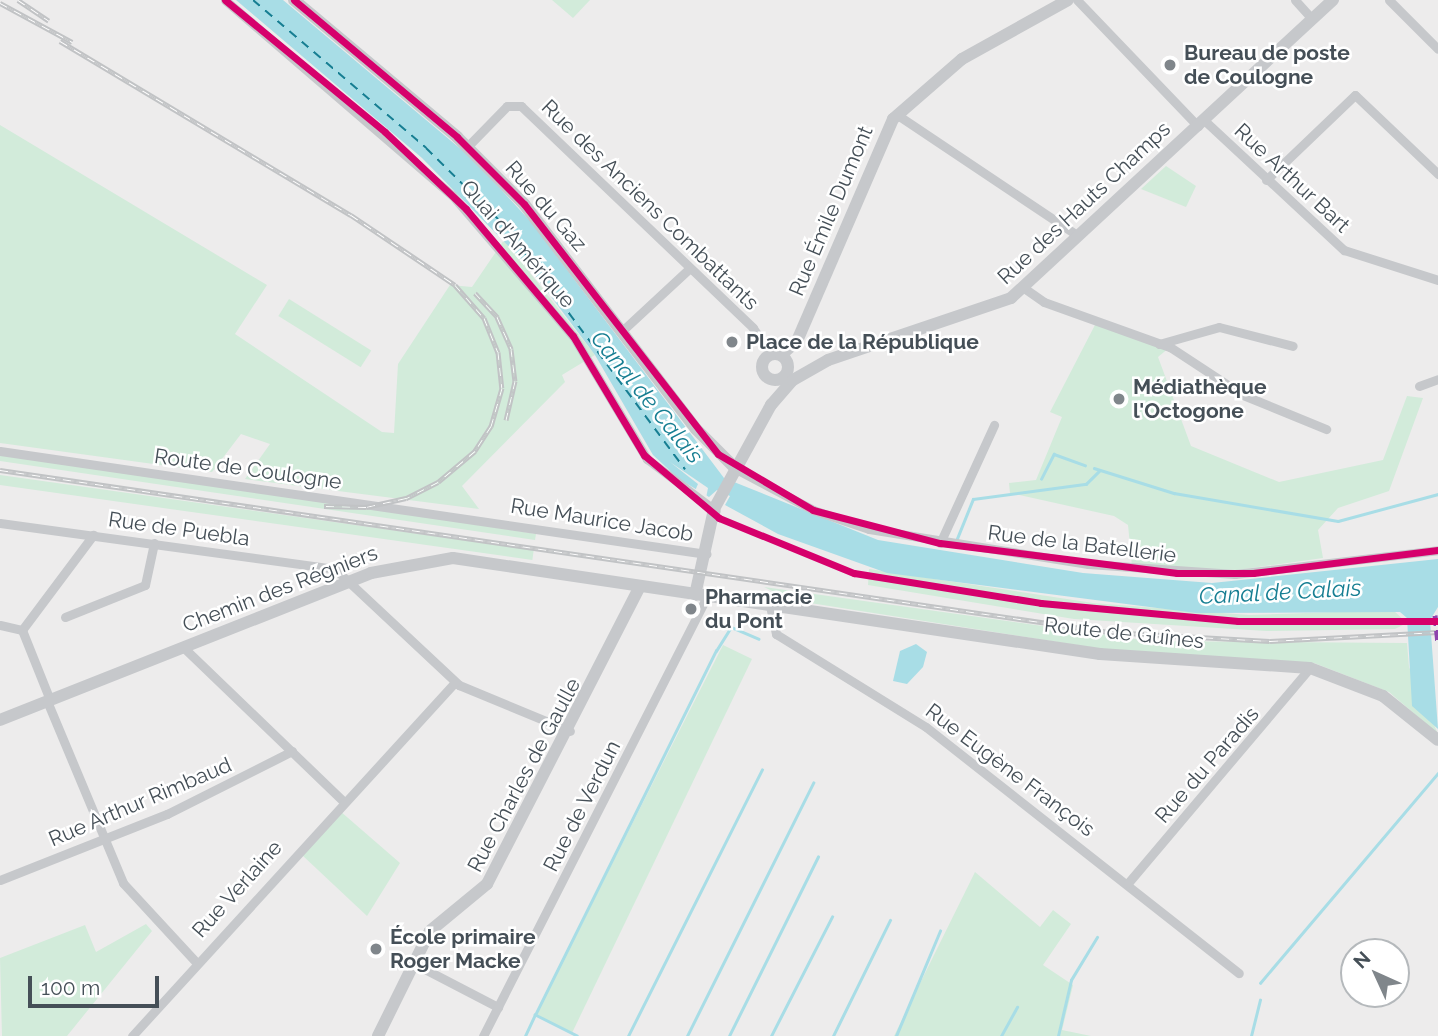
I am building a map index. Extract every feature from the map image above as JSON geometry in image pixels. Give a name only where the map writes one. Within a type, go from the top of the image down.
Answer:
[{"type":"street","name":"Quai d'Amérique","points":[[225,0],[452,195],[573,336],[644,456],[716,507]]},
{"type":"street","name":"Rue du Gaz","points":[[294,0],[467,147],[550,234],[696,429],[734,472]]},
{"type":"street","name":"Rue Émile Dumont","points":[[776,355],[797,341],[897,114],[962,59],[1068,0]]},
{"type":"street","name":"Rue Arthur Bart","points":[[1077,0],[1201,123],[1344,250],[1438,281]]},
{"type":"street","points":[[1295,0],[1312,19]]},
{"type":"street","name":"Rue des Hauts Champs","points":[[780,378],[995,306],[1024,288],[1333,0]]},
{"type":"street","points":[[1389,0],[1438,49]]},
{"type":"street","points":[[1266,180],[1355,94],[1438,174]]},
{"type":"street","name":"Rue des Anciens Combattants","points":[[467,147],[507,106],[521,106],[735,311],[776,355]]},
{"type":"street","points":[[897,114],[1079,236]]},
{"type":"street","points":[[623,330],[690,268]]},
{"type":"street","points":[[1024,288],[1044,302],[1159,344],[1243,395],[1326,429]]},
{"type":"street","points":[[1159,344],[1219,327],[1293,346]]},
{"type":"street","points":[[771,405],[780,378],[789,365],[776,355],[762,370],[780,378]]},
{"type":"street","name":"Rue des Hauts Champs","points":[[702,593],[705,554],[716,507],[771,405],[820,363]]},
{"type":"street","points":[[1419,386],[1438,379]]},
{"type":"street","points":[[940,543],[994,425]]},
{"type":"street","name":"Route de Coulogne","points":[[0,451],[491,521]]},
{"type":"street","name":"Rue de la Batellerie","points":[[734,472],[827,516],[940,543],[1213,575],[1438,550]]},
{"type":"street","name":"Rue Maurice Jacob","points":[[491,521],[705,554]]},
{"type":"street","name":"Rue de Puebla","points":[[0,523],[330,568],[350,581],[455,682]]},
{"type":"street","points":[[22,630],[93,535]]},
{"type":"street","points":[[65,618],[142,587],[154,542]]},
{"type":"street","name":"Chemin des Régniers","points":[[0,720],[350,581],[453,558],[702,593]]},
{"type":"street","name":"Chemin des Régniers","points":[[586,576],[702,593]]},
{"type":"street","name":"Rue Charles de Gaulle","points":[[378,1036],[436,923],[484,889],[570,731],[640,586]]},
{"type":"street","name":"Route de Guînes","points":[[702,593],[1111,655],[1310,668],[1383,696],[1438,740]]},
{"type":"street","name":"Rue de Verdun","points":[[483,1036],[702,593]]},
{"type":"street","name":"Rue Eugène François","points":[[769,602],[776,634],[926,727],[1128,883],[1239,973]]},
{"type":"street","points":[[0,625],[22,630]]},
{"type":"street","points":[[22,630],[103,840],[136,902],[195,961]]},
{"type":"street","points":[[183,647],[342,800]]},
{"type":"street","name":"Rue du Paradis","points":[[1128,883],[1310,668]]},
{"type":"street","points":[[455,682],[570,731]]},
{"type":"street","name":"Rue Verlaine","points":[[132,1036],[195,961],[342,800],[455,682]]},
{"type":"street","name":"Rue Arthur Rimbaud","points":[[0,880],[103,840],[292,751]]},
{"type":"street","points":[[414,963],[498,1007]]},
{"type":"green space","points":[[552,0],[590,0],[573,18]]},
{"type":"green space","points":[[0,125],[267,285],[235,334],[382,432],[394,433],[398,364],[450,285],[472,287],[504,240],[595,355],[562,375],[565,382],[462,486],[479,509],[245,479],[270,444],[241,434],[212,472],[0,443]]},
{"type":"green space","points":[[1166,166],[1196,186],[1186,207],[1141,189]]},
{"type":"green space","points":[[289,299],[371,350],[361,367],[278,316]]},
{"type":"green space","points":[[1096,323],[1170,347],[1158,357],[1191,446],[1279,482],[1383,460],[1407,396],[1423,398],[1389,491],[1338,508],[1318,530],[1323,558],[1237,570],[1132,566],[1128,525],[1114,516],[1010,493],[1009,483],[1036,480],[1062,417],[1050,412]]},
{"type":"green space","points":[[0,455],[536,534],[535,540],[0,461]]},
{"type":"green space","points":[[0,475],[534,550],[532,560],[0,485]]},
{"type":"green space","points":[[869,569],[1093,603],[1249,615],[1393,610],[1407,623],[1395,629],[1266,631],[1074,619],[868,585]]},
{"type":"green space","points":[[764,587],[1150,641],[1407,643],[1409,667],[1438,734],[1389,692],[1314,663],[1115,651],[791,600]]},
{"type":"green space","points":[[723,645],[752,659],[572,1033],[535,1015]]},
{"type":"green space","points":[[340,811],[400,863],[367,916],[302,855]]},
{"type":"green space","points":[[975,872],[1040,927],[1053,910],[1071,924],[1043,965],[1073,985],[1062,1030],[1091,1036],[894,1036]]},
{"type":"green space","points":[[146,924],[152,931],[67,1036],[2,1036],[0,958],[85,925],[96,952]]},
{"type":"water","name":"Canal de Calais","points":[[236,0],[283,0],[475,161],[531,222],[724,478],[878,540],[1083,573],[1212,583],[1438,559],[1438,607],[1430,620],[1438,729],[1412,706],[1407,618],[1400,612],[1196,613],[887,573],[778,534],[725,505],[730,496],[717,490],[709,497],[679,479],[653,455],[595,355],[528,266],[422,158]]},
{"type":"water","points":[[916,644],[927,652],[923,667],[907,684],[893,681],[900,651]]},
{"type":"pier","points":[[670,462],[708,488],[706,498],[695,491],[698,484]]},
{"type":"waterway","points":[[1041,479],[1054,454],[1085,465]]},
{"type":"waterway","points":[[1094,468],[1174,493],[1338,521],[1438,494]]},
{"type":"waterway","points":[[956,541],[973,499],[1086,484],[1099,471]]},
{"type":"waterway","points":[[577,1036],[535,1015],[716,651],[731,627],[759,639]]},
{"type":"waterway","points":[[628,1036],[762,770]]},
{"type":"waterway","points":[[1260,983],[1438,773]]},
{"type":"waterway","points":[[687,1036],[813,783]]},
{"type":"waterway","points":[[729,1036],[818,857]]},
{"type":"waterway","points":[[771,1036],[832,917]]},
{"type":"waterway","points":[[833,1036],[890,920]]},
{"type":"waterway","points":[[896,1036],[940,931]]},
{"type":"waterway","points":[[1058,1036],[1071,980],[1097,937]]},
{"type":"waterway","points":[[1251,1036],[1260,1000]]},
{"type":"waterway","points":[[1001,1036],[1017,1007]]},
{"type":"waterway","points":[[525,1036],[535,1015]]},
{"type":"ferry route","points":[[253,0],[426,148],[502,223],[685,469]]},
{"type":"railway","points":[[18,0],[49,21]]},
{"type":"railway","points":[[0,3],[72,42]]},
{"type":"railway","points":[[60,41],[351,215],[455,285],[484,318],[498,352],[502,388],[491,426],[475,451],[438,482],[406,498],[366,507],[324,506]]},
{"type":"railway","points":[[475,293],[497,317],[511,349],[515,381],[506,420]]},
{"type":"railway","points":[[0,470],[1109,632],[1270,641],[1438,632]]},
{"type":"marked path","points":[[1435,615],[1438,644]]},
{"type":"cycle path","points":[[225,0],[385,132],[466,209],[573,336],[644,455],[719,518],[854,573],[1041,603],[1238,621],[1438,621]]},
{"type":"cycle path","points":[[294,0],[457,137],[524,204],[718,454],[813,510],[940,543],[1177,573],[1253,573],[1438,550]]},
{"type":"place","name":"Bureau de poste de Coulogne","points":[[1170,65]]},
{"type":"place","name":"Place de la République","points":[[732,342]]},
{"type":"place","name":"Médiathèque l'Octogone","points":[[1119,399]]},
{"type":"place","name":"Pharmacie du Pont","points":[[691,609]]},
{"type":"place","name":"École primaire Roger Macke","points":[[376,949]]}]
